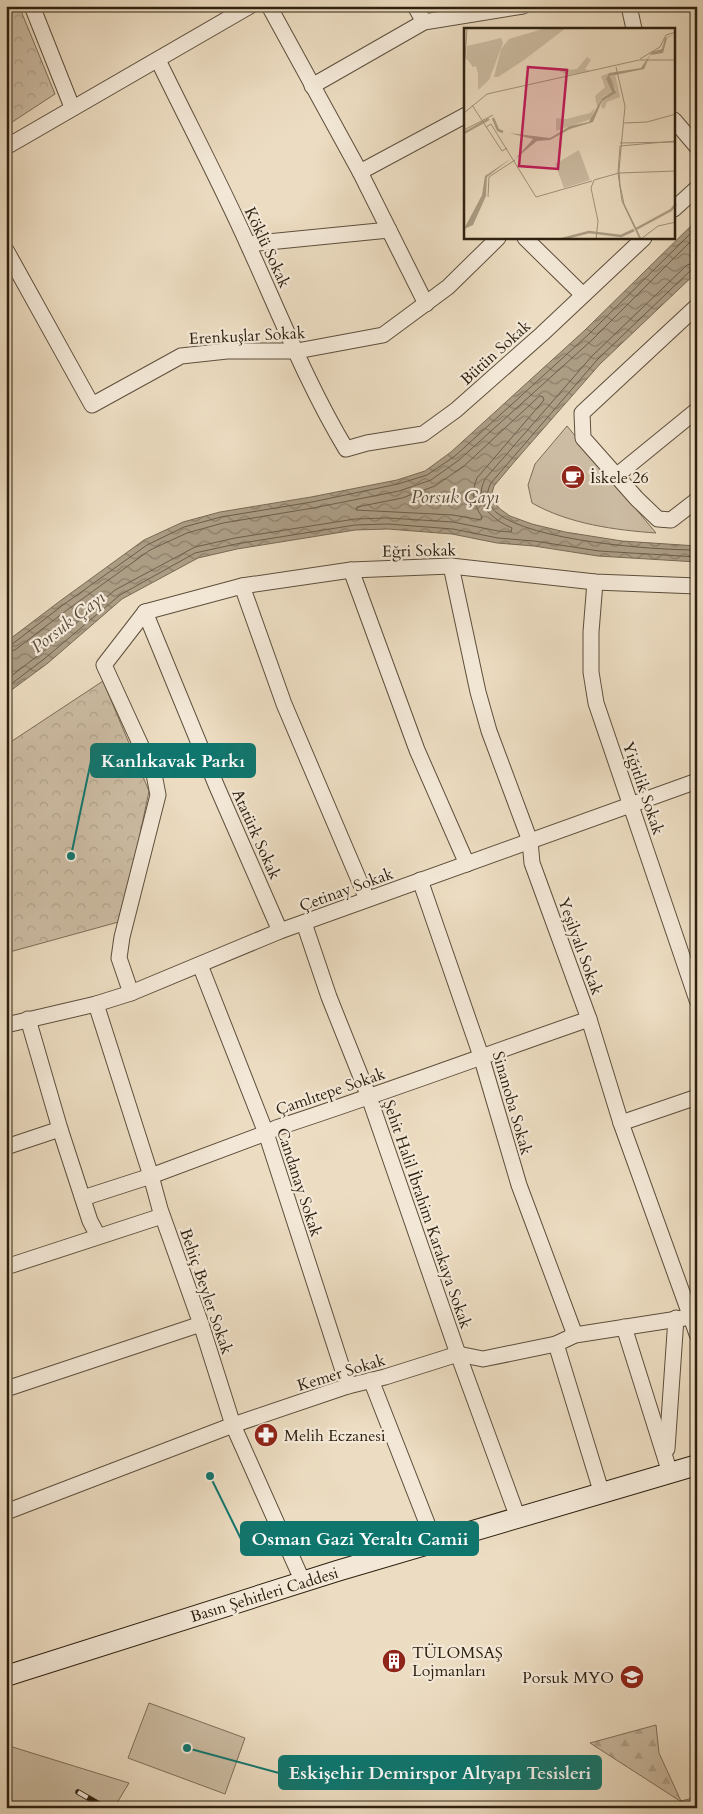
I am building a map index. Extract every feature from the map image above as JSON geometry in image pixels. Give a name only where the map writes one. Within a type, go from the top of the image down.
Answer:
[{"type":"main road","name":"Basın Şehitleri Caddesi","points":[[6,1676],[303,1582],[602,1494],[668,1466],[697,1465]]},
{"type":"street","points":[[32,6],[72,108]]},
{"type":"street","points":[[6,147],[250,6]]},
{"type":"street","points":[[269,6],[360,172],[426,304]]},
{"type":"street","points":[[415,6],[424,22]]},
{"type":"street","points":[[312,86],[424,22],[523,6]]},
{"type":"street","points":[[629,6],[634,28]]},
{"type":"street","name":"Köklü Sokak","points":[[158,60],[248,244],[336,432],[346,449]]},
{"type":"street","points":[[360,172],[464,116]]},
{"type":"street","points":[[676,122],[697,147]]},
{"type":"street","points":[[676,207],[697,188]]},
{"type":"street","points":[[248,244],[389,230]]},
{"type":"street","name":"Erenkuşlar Sokak","points":[[6,250],[92,405],[181,356],[227,351],[297,351],[383,335],[448,287],[497,239]]},
{"type":"street","points":[[527,239],[583,295]]},
{"type":"street","name":"Bütün Sokak","points":[[346,449],[367,443],[423,434],[456,410],[643,239]]},
{"type":"street","points":[[697,306],[582,413],[583,438],[616,476],[658,519],[670,520],[697,500]]},
{"type":"street","points":[[616,476],[697,410]]},
{"type":"street","name":"Eğri Sokak","points":[[145,612],[242,586],[351,570],[452,566],[595,582],[697,586]]},
{"type":"street","name":"Yeşilyalı Sokak","points":[[452,566],[478,692],[489,731],[530,841],[532,863],[589,1019],[621,1123],[694,1316],[697,1334]]},
{"type":"street","points":[[351,570],[417,750],[467,864]]},
{"type":"street","name":"Yiğitlik Sokak","points":[[595,582],[591,632],[591,672],[596,703],[697,1000]]},
{"type":"street","points":[[242,586],[284,704],[367,899]]},
{"type":"street","points":[[131,993],[119,958],[122,938],[158,795],[154,774],[104,665],[145,612]]},
{"type":"street","name":"Atatürk Sokak","points":[[145,612],[217,787],[280,931]]},
{"type":"street","name":"Çetinay Sokak","points":[[7,1023],[96,1004],[131,993],[280,931],[697,781]]},
{"type":"street","name":"Sinanoba Sokak","points":[[420,880],[481,1056],[518,1185],[575,1335]]},
{"type":"street","name":"Şehit Halil İbrahim Karakaya Sokak","points":[[304,923],[329,998],[370,1097],[458,1354],[518,1518]]},
{"type":"street","name":"Candanay Sokak","points":[[200,964],[266,1133],[348,1386]]},
{"type":"street","name":"Behiç Beyler Sokak","points":[[96,1004],[162,1216],[201,1324],[233,1425],[303,1582]]},
{"type":"street","points":[[28,1019],[60,1129],[90,1221],[98,1236]]},
{"type":"street","name":"Çamlıtepe Sokak","points":[[83,1198],[151,1176],[276,1128],[370,1097],[589,1019]]},
{"type":"street","points":[[621,1123],[697,1097]]},
{"type":"street","points":[[6,1147],[60,1129]]},
{"type":"street","points":[[6,1267],[162,1216]]},
{"type":"street","name":"Kemer Sokak","points":[[6,1512],[233,1425],[348,1386],[458,1354],[484,1360],[556,1344],[575,1335],[694,1316]]},
{"type":"street","points":[[668,1466],[676,1318]]},
{"type":"street","points":[[6,1389],[201,1324]]},
{"type":"street","points":[[624,1327],[668,1466]]},
{"type":"street","points":[[556,1344],[602,1494]]},
{"type":"street","points":[[372,1380],[434,1542]]},
{"type":"green space","points":[[6,6],[19,6],[55,94],[6,126]]},
{"type":"green space","points":[[567,426],[656,533],[592,525],[561,516],[532,503],[528,485],[535,464]]},
{"type":"green space","points":[[103,681],[149,791],[122,921],[6,953],[6,745]]},
{"type":"green space","points":[[149,1703],[245,1738],[225,1794],[128,1758]]},
{"type":"green space","points":[[656,1725],[659,1753],[681,1801],[697,1797],[697,1808],[691,1808],[590,1743]]},
{"type":"green space","points":[[6,1745],[129,1783],[114,1808],[6,1808]]},
{"type":"water","name":"Porsuk Çayı","points":[[697,220],[697,272],[600,364],[494,486],[492,493],[494,502],[500,509],[510,516],[532,524],[565,532],[622,541],[697,546],[697,562],[598,556],[534,546],[497,543],[452,534],[388,529],[355,530],[237,549],[198,558],[122,599],[48,663],[6,694],[6,642],[144,540],[183,522],[220,512],[397,480],[425,471],[451,452],[585,330]]},
{"type":"railway","points":[[78,1792],[106,1808]]},
{"type":"place","name":"İskele 26","points":[[573,477]]},
{"type":"place","name":"Kanlıkavak Parkı","points":[[71,856]]},
{"type":"place","name":"Melih Eczanesi","points":[[266,1435]]},
{"type":"place","name":"Osman Gazi Yeraltı Camii","points":[[210,1476]]},
{"type":"place","name":"TÜLOMSAŞ Lojmanları","points":[[394,1661]]},
{"type":"place","name":"Porsuk MYO","points":[[632,1677]]},
{"type":"place","name":"Eskişehir Demirspor Altyapı Tesisleri","points":[[187,1748]]}]
